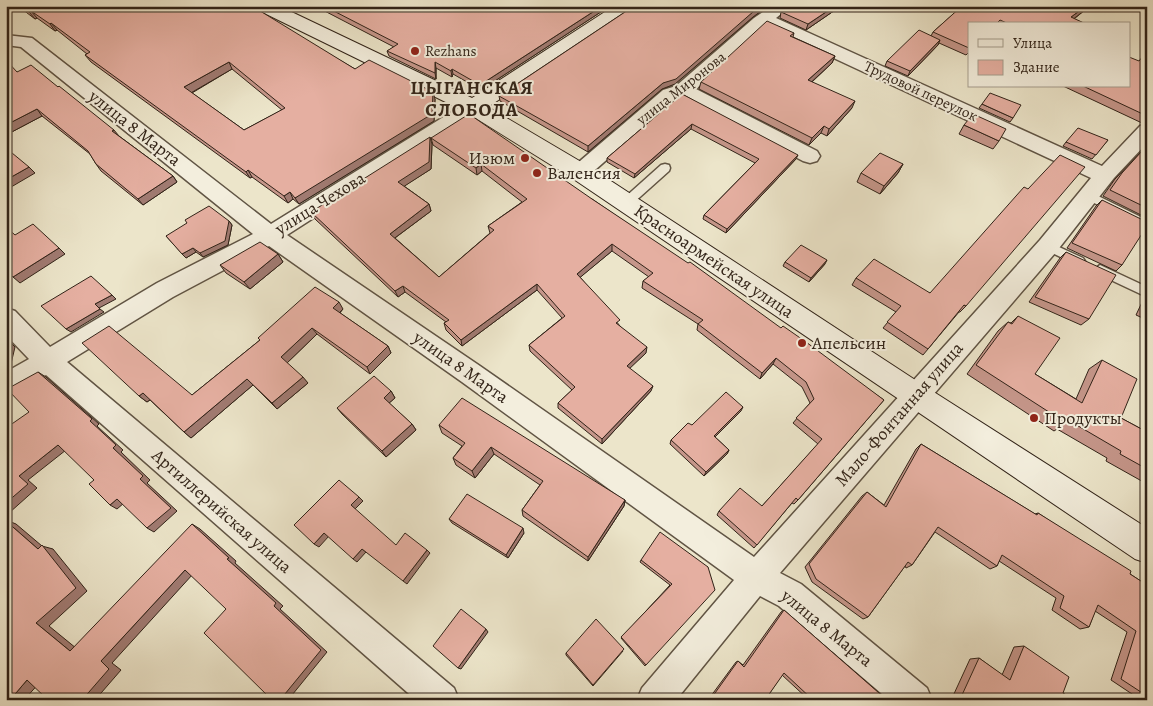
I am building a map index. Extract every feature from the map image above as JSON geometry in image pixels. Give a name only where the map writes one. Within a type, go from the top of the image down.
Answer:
[{"type":"main road","name":"Красноармейская улица","points":[[264,6],[472,107],[580,172],[1147,547]]},
{"type":"main road","name":"улица Чехова","points":[[472,107],[625,6]]},
{"type":"street","name":"улица Миронова","points":[[580,172],[670,94],[683,90],[764,19],[783,6]]},
{"type":"street","name":"Трудовой переулок","points":[[764,19],[1105,176]]},
{"type":"street","name":"улица 8 Марта","points":[[6,40],[26,42],[270,235],[471,374],[756,577],[790,595],[915,700]]},
{"type":"street","points":[[683,90],[810,156]]},
{"type":"street","name":"улица Чехова","points":[[6,386],[166,290],[270,235],[472,107]]},
{"type":"street","name":"Мало-Фонтанная улица","points":[[654,700],[756,577],[1048,246],[1105,176],[1147,131]]},
{"type":"street","name":"Артиллерийская улица","points":[[6,318],[47,360],[442,700]]},
{"type":"lane","points":[[627,202],[665,168]]},
{"type":"lane","points":[[1090,196],[1147,225]]},
{"type":"lane","points":[[1048,246],[1147,292]]},
{"type":"building","points":[[22,6],[247,6],[250,8],[252,6],[355,69],[369,60],[433,92],[432,114],[295,198],[290,192],[284,196],[248,170],[246,172],[85,55],[90,52],[51,23],[31,11],[29,12]],"holes":[[[229,62],[285,108],[244,130],[184,87]]]},
{"type":"building","points":[[324,6],[602,6],[480,85],[452,69],[451,71],[435,62],[435,73],[387,51],[398,44]]},
{"type":"building","points":[[634,6],[761,6],[676,79],[663,83],[588,146],[499,96]]},
{"type":"building","points":[[788,6],[835,6],[808,24],[781,12]]},
{"type":"building","points":[[962,6],[1086,6],[1071,17],[1082,22],[1004,22],[1000,20],[998,22],[968,22],[968,48],[933,32]]},
{"type":"building","points":[[767,21],[794,33],[790,36],[835,56],[808,80],[855,101],[829,129],[824,126],[812,138],[701,82]]},
{"type":"building","points":[[919,30],[940,40],[910,71],[887,61]]},
{"type":"building","points":[[1147,52],[1147,116],[1087,88],[1130,88],[1130,57],[1139,61]]},
{"type":"building","points":[[6,60],[17,72],[31,65],[114,130],[112,131],[173,176],[138,199],[96,164],[88,151],[37,109],[6,125]]},
{"type":"building","points":[[990,93],[1021,105],[1013,118],[982,104]]},
{"type":"building","points":[[682,94],[798,155],[727,229],[704,215],[759,159],[692,124],[635,174],[607,158]]},
{"type":"building","points":[[469,114],[592,199],[688,263],[690,262],[781,328],[783,326],[884,400],[798,500],[796,498],[757,545],[719,511],[740,488],[762,506],[822,439],[796,418],[814,399],[806,382],[776,358],[762,373],[698,324],[703,320],[643,281],[653,273],[612,244],[577,274],[620,320],[616,323],[647,347],[627,366],[653,386],[602,439],[558,403],[575,387],[529,345],[565,316],[537,284],[461,340],[444,323],[449,320],[403,286],[395,291],[311,212],[430,137],[429,162],[398,182],[429,204],[390,234],[439,277],[494,230],[488,226],[527,199],[481,164],[476,168],[431,138]]},
{"type":"building","points":[[973,114],[1006,129],[999,141],[964,125]]},
{"type":"building","points":[[1078,128],[1108,140],[1096,155],[1066,142]]},
{"type":"building","points":[[6,148],[29,167],[6,180]]},
{"type":"building","points":[[1142,151],[1147,153],[1147,208],[1110,190],[1122,173]]},
{"type":"building","points":[[880,153],[903,164],[884,186],[861,173]]},
{"type":"building","points":[[1060,155],[1085,167],[928,349],[887,322],[901,306],[856,278],[874,259],[930,293],[1024,187],[1028,189]]},
{"type":"building","points":[[1102,200],[1147,222],[1147,226],[1122,265],[1072,243]]},
{"type":"building","points":[[209,206],[229,221],[225,241],[200,253],[193,248],[182,254],[166,236],[187,223],[185,220]]},
{"type":"building","points":[[33,224],[59,248],[13,277],[6,270],[6,227],[15,235]]},
{"type":"building","points":[[260,242],[278,254],[244,282],[220,265]]},
{"type":"building","points":[[801,245],[827,260],[811,278],[785,262]]},
{"type":"building","points":[[1066,252],[1116,275],[1089,319],[1035,297]]},
{"type":"building","points":[[91,276],[112,295],[95,304],[100,309],[66,329],[41,306]]},
{"type":"building","points":[[315,287],[339,302],[333,308],[388,346],[367,367],[312,328],[281,357],[303,377],[272,403],[247,379],[184,432],[143,393],[139,396],[82,343],[109,326],[192,395],[260,340],[258,338]]},
{"type":"building","points":[[1018,316],[1060,338],[1035,374],[1082,403],[1102,360],[1137,379],[1121,418],[1147,432],[1147,469],[1120,454],[1121,451],[1068,420],[1066,423],[976,365],[1008,322],[1012,324]]},
{"type":"building","points":[[38,372],[92,419],[90,421],[116,445],[113,448],[143,476],[140,479],[171,508],[147,528],[117,499],[110,505],[89,484],[94,480],[58,445],[19,476],[28,484],[6,503],[6,428],[29,412],[7,389]]},
{"type":"building","points":[[374,376],[391,391],[384,398],[412,424],[382,451],[337,408]]},
{"type":"building","points":[[726,392],[743,407],[714,436],[729,450],[706,472],[671,440],[688,423],[692,425]]},
{"type":"building","points":[[462,398],[625,500],[588,557],[522,510],[543,481],[491,447],[472,471],[453,458],[465,443],[439,425]]},
{"type":"building","points":[[921,444],[1037,515],[1038,513],[1131,571],[1130,574],[1147,585],[1147,696],[1121,679],[1136,631],[1098,605],[1089,627],[1060,608],[1064,596],[1002,555],[997,566],[938,527],[912,565],[908,562],[868,617],[816,579],[809,564],[867,492],[886,507]]},
{"type":"building","points":[[339,480],[359,497],[351,505],[396,545],[405,533],[427,550],[403,581],[362,549],[353,559],[324,533],[314,544],[294,525]]},
{"type":"building","points":[[467,494],[523,528],[506,555],[449,519]]},
{"type":"building","points":[[6,521],[38,549],[42,545],[76,588],[36,623],[70,651],[192,524],[229,558],[227,559],[276,603],[274,606],[321,650],[280,700],[272,700],[204,633],[226,609],[185,570],[101,661],[109,669],[82,700],[48,700],[27,680],[10,700],[6,700]]},
{"type":"building","points":[[660,532],[708,567],[715,590],[646,665],[621,637],[672,584],[641,560]]},
{"type":"building","points":[[461,609],[486,629],[458,668],[433,646]]},
{"type":"building","points":[[784,610],[887,700],[813,700],[784,673],[765,700],[710,700],[738,661],[744,667]]},
{"type":"building","points":[[596,619],[624,649],[593,685],[566,653]]},
{"type":"building","points":[[1024,646],[1069,677],[1063,693],[1073,700],[969,700],[962,695],[979,658],[1010,680]]},
{"type":"place","name":"Rezhans","points":[[415,51]]},
{"type":"place","name":"Изюм","points":[[525,158]]},
{"type":"place","name":"Валенсия","points":[[537,173]]},
{"type":"place","name":"Апельсин","points":[[802,343]]},
{"type":"place","name":"Продукты","points":[[1034,418]]},
{"type":"district","name":"ЦЫГАНСКАЯ СЛОБОДА","points":[[472,98]]}]
